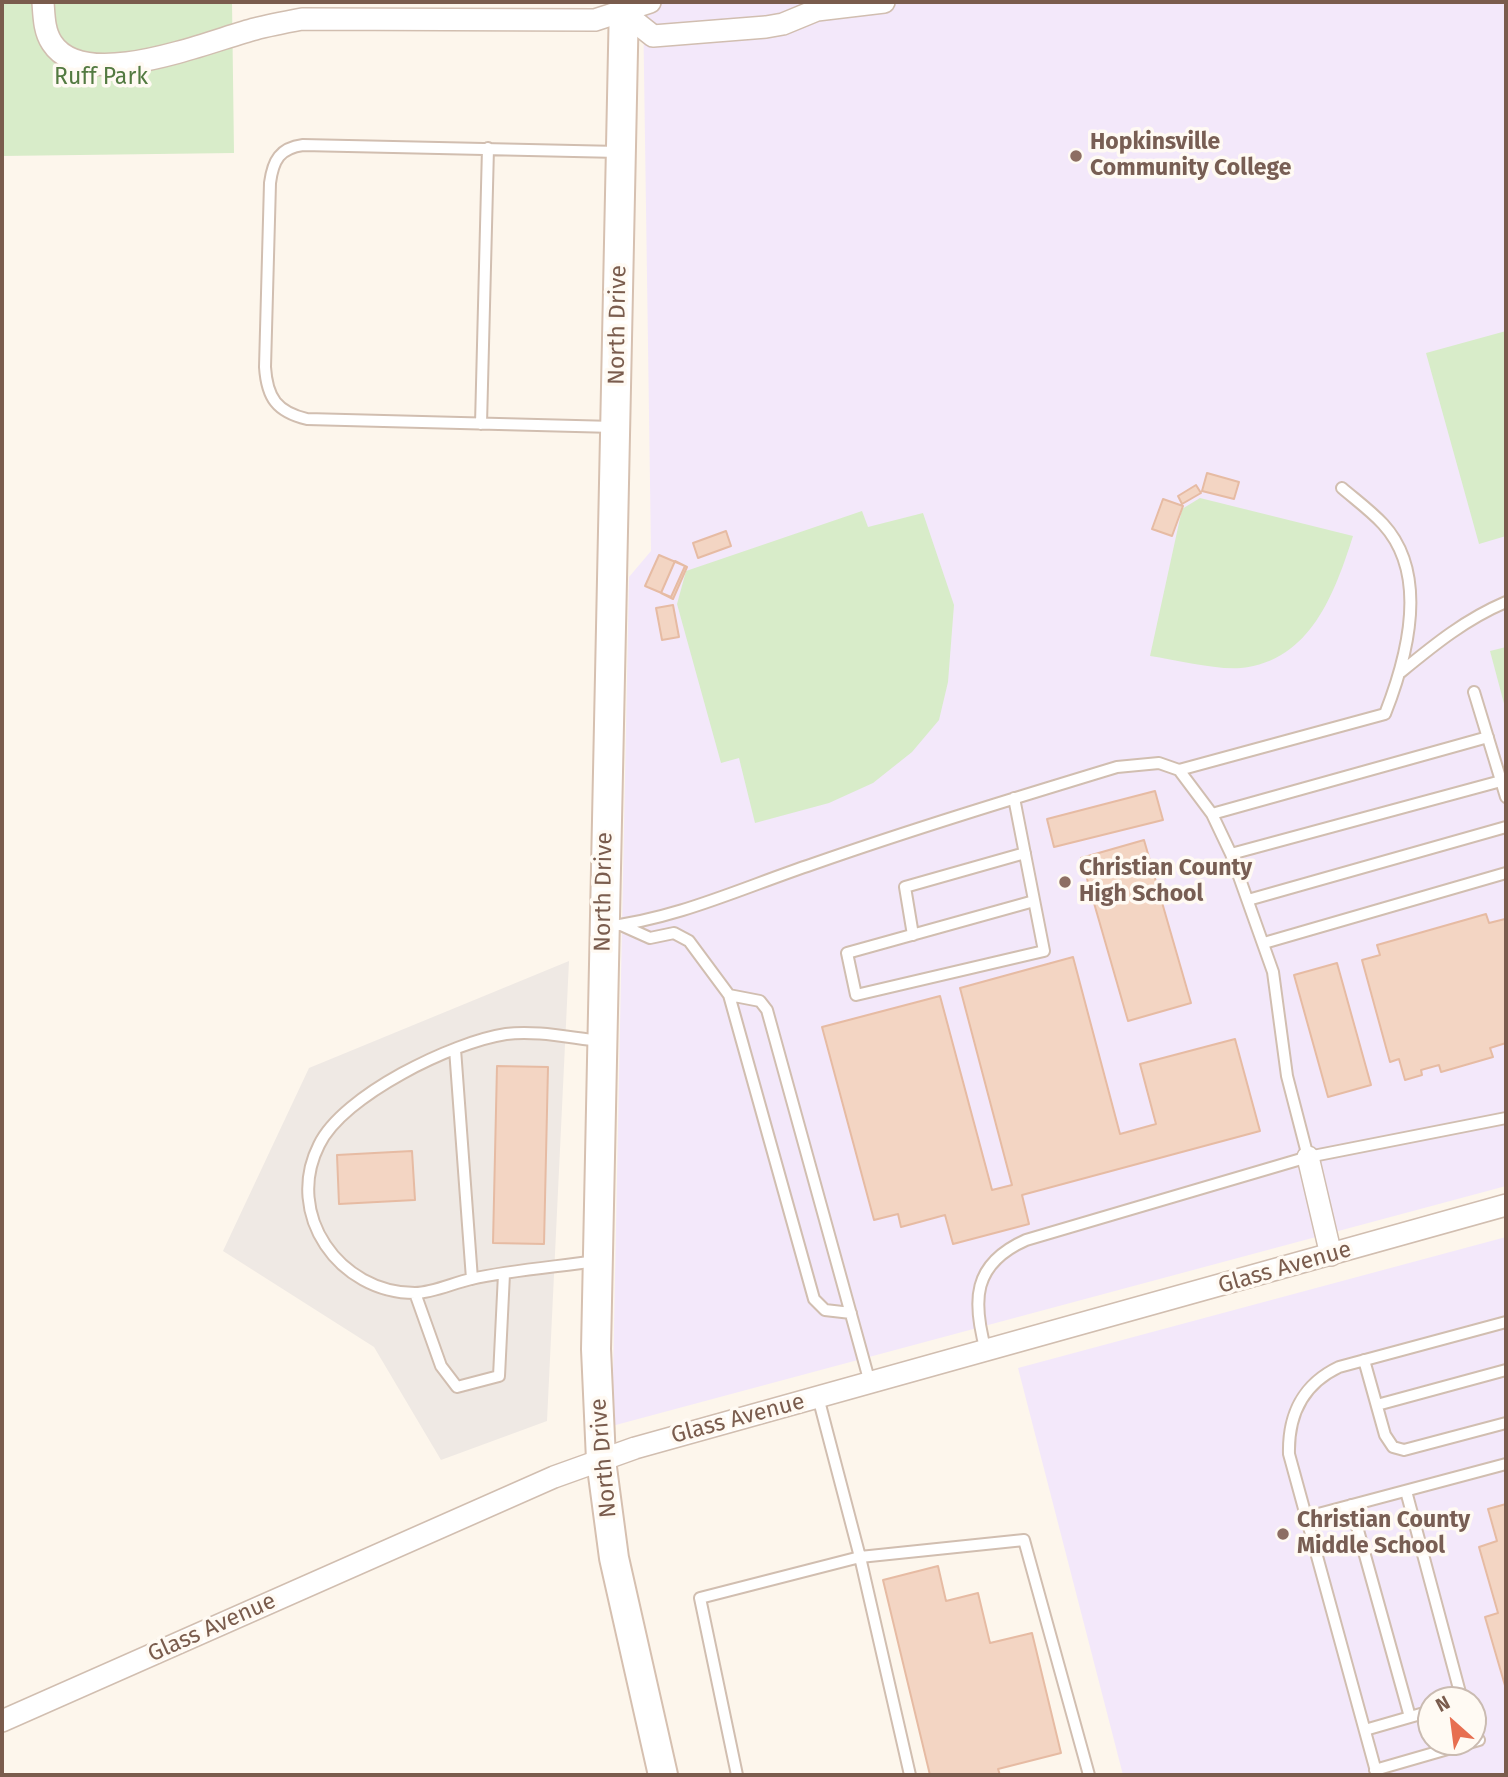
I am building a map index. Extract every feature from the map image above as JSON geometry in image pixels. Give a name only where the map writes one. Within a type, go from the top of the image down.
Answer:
[{"type":"main road","name":"North Drive","points":[[624,7],[615,427],[612,926],[601,1041],[596,1349],[601,1460],[614,1558],[663,1775]]},
{"type":"street","points":[[43,2],[46,32],[61,53],[84,62],[113,63],[163,57],[199,49],[257,28],[327,17],[595,20],[624,7],[650,2]]},
{"type":"street","points":[[624,7],[653,36],[766,27],[817,10],[884,2]]},
{"type":"street","points":[[1308,1157],[1331,1255]]},
{"type":"street","name":"Glass Avenue","points":[[2,1721],[601,1460],[1506,1205]]},
{"type":"lane","points":[[615,427],[307,419],[293,416],[273,403],[268,392],[265,367],[270,183],[275,159],[283,150],[303,145],[621,152]]},
{"type":"lane","points":[[481,424],[488,148]]},
{"type":"lane","points":[[612,926],[704,904],[812,864],[1117,767],[1159,763],[1179,769],[1385,715],[1401,672],[1412,593],[1402,556],[1384,525],[1342,488]]},
{"type":"lane","points":[[1401,672],[1448,634],[1480,613],[1506,602]]},
{"type":"lane","points":[[1474,692],[1506,797]]},
{"type":"lane","points":[[1212,814],[1488,737]]},
{"type":"lane","points":[[1179,769],[1212,814],[1231,854],[1264,943],[1278,996],[1279,1031],[1287,1076],[1308,1157]]},
{"type":"lane","points":[[1231,854],[1501,780]]},
{"type":"lane","points":[[1014,799],[1044,951],[856,995],[847,953],[1034,901]]},
{"type":"lane","points":[[1248,900],[1506,827]]},
{"type":"lane","points":[[913,935],[905,887],[1024,853]]},
{"type":"lane","points":[[1264,943],[1506,873]]},
{"type":"lane","points":[[612,926],[650,938],[674,933],[689,941],[729,995],[814,1298],[825,1310],[851,1313]]},
{"type":"lane","points":[[729,995],[760,1001],[766,1010],[870,1383]]},
{"type":"lane","points":[[597,1261],[472,1279],[415,1293],[369,1283],[336,1261],[313,1228],[308,1184],[319,1144],[343,1114],[394,1077],[454,1049],[507,1034],[601,1041]]},
{"type":"lane","points":[[454,1049],[472,1279]]},
{"type":"lane","points":[[986,1351],[977,1319],[978,1290],[995,1260],[1014,1245],[1308,1157],[1506,1118]]},
{"type":"lane","points":[[415,1293],[442,1366],[457,1387],[499,1376],[504,1274]]},
{"type":"lane","points":[[1429,1756],[1376,1773],[1289,1454],[1289,1432],[1294,1412],[1307,1389],[1322,1375],[1364,1360],[1506,1322]]},
{"type":"lane","points":[[1364,1360],[1385,1434],[1393,1447],[1405,1450],[1506,1423]]},
{"type":"lane","points":[[1377,1405],[1506,1370]]},
{"type":"lane","points":[[818,1397],[860,1557],[910,1775]]},
{"type":"lane","points":[[1307,1517],[1506,1464]]},
{"type":"lane","points":[[1406,1491],[1458,1686]]},
{"type":"lane","points":[[1351,1506],[1410,1717]]},
{"type":"lane","points":[[737,1775],[700,1598],[860,1557],[1024,1540],[1089,1775]]},
{"type":"lane","points":[[1364,1730],[1417,1715]]},
{"type":"shaded area","name":"Christian County High School","points":[[643,2],[1506,2],[1506,1186],[612,1426],[629,577],[651,551]]},
{"type":"shaded area","points":[[569,961],[547,1421],[441,1460],[374,1347],[223,1251],[309,1068]]},
{"type":"shaded area","name":"Christian County Middle School","points":[[1506,1237],[1506,1775],[1123,1775],[1018,1368]]},
{"type":"green space","name":"Ruff Park","points":[[2,2],[232,2],[234,153],[2,156]]},
{"type":"green space","points":[[1506,331],[1506,536],[1479,544],[1426,353]]},
{"type":"green space","points":[[1200,498],[1353,536],[1338,579],[1316,620],[1302,638],[1265,663],[1231,668],[1150,656],[1182,509]]},
{"type":"green space","points":[[862,511],[868,527],[923,513],[954,605],[948,682],[939,720],[912,752],[873,783],[829,803],[755,823],[739,758],[721,763],[677,604],[686,571]]},
{"type":"green space","points":[[1506,647],[1506,711],[1490,651]]},
{"type":"building","points":[[1207,473],[1239,482],[1234,499],[1202,491]]},
{"type":"building","points":[[1196,485],[1201,493],[1182,504],[1178,496]]},
{"type":"building","points":[[1163,499],[1183,506],[1172,536],[1152,529]]},
{"type":"building","points":[[726,531],[731,546],[698,558],[693,543]]},
{"type":"building","points":[[659,555],[685,566],[671,597],[645,586]]},
{"type":"building","points":[[675,561],[687,567],[673,599],[661,593]]},
{"type":"building","points":[[673,605],[679,637],[662,640],[656,608]]},
{"type":"building","points":[[1155,791],[1163,820],[1054,847],[1047,819]]},
{"type":"building","points":[[1144,840],[1191,1003],[1128,1021],[1081,858]]},
{"type":"building","points":[[1486,914],[1489,923],[1505,919],[1506,921],[1506,1043],[1490,1048],[1493,1057],[1441,1072],[1439,1065],[1421,1070],[1422,1075],[1405,1080],[1399,1059],[1390,1062],[1362,960],[1380,955],[1377,945]]},
{"type":"building","points":[[1073,957],[1120,1134],[1156,1124],[1140,1064],[1235,1039],[1260,1131],[1022,1195],[1029,1224],[953,1244],[945,1215],[901,1227],[898,1214],[874,1220],[822,1027],[940,996],[992,1190],[1012,1185],[960,988]]},
{"type":"building","points":[[1337,963],[1371,1085],[1328,1097],[1294,975]]},
{"type":"building","points":[[497,1066],[548,1067],[544,1244],[493,1243]]},
{"type":"building","points":[[412,1151],[415,1200],[339,1204],[337,1155]]},
{"type":"building","points":[[1506,1504],[1506,1689],[1485,1617],[1498,1613],[1479,1547],[1497,1541],[1488,1509]]},
{"type":"building","points":[[938,1566],[946,1601],[978,1593],[990,1643],[1032,1633],[1061,1753],[998,1769],[1000,1775],[930,1775],[883,1580]]},
{"type":"place","name":"Hopkinsville Community College","points":[[1076,156]]},
{"type":"place","name":"Christian County High School","points":[[1065,882]]},
{"type":"place","name":"Christian County Middle School","points":[[1283,1534]]}]
